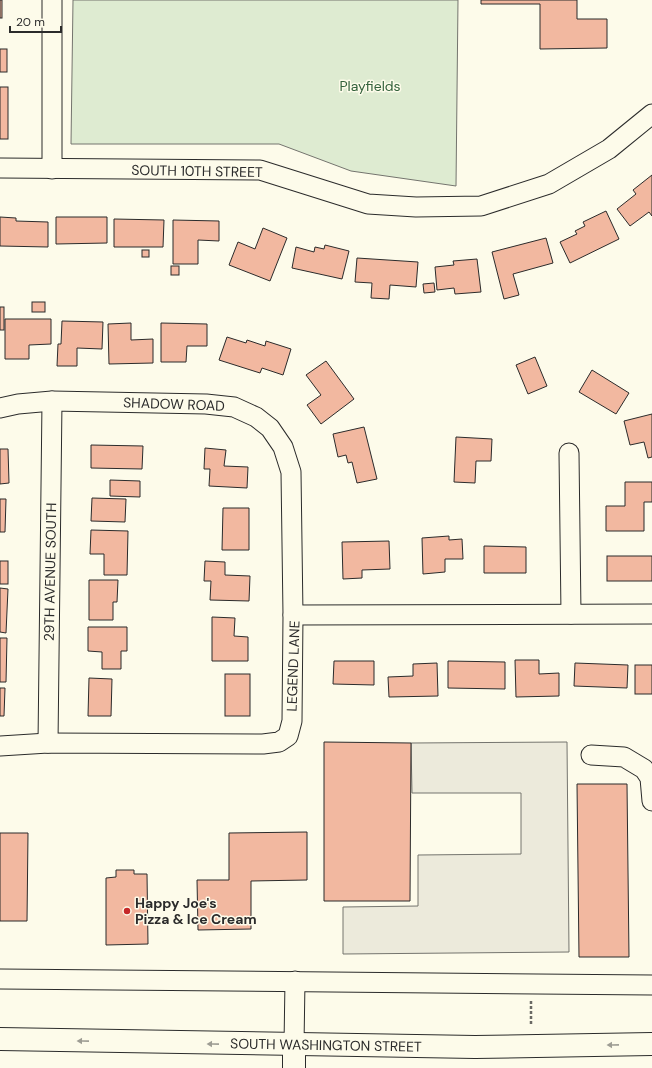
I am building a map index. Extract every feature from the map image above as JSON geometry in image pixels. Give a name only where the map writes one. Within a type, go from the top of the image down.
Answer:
[{"type":"main road","name":"SOUTH WASHINGTON STREET","points":[[0,1040],[475,1047],[652,1044]]},
{"type":"main road","points":[[294,1045],[294,1068]]},
{"type":"street","points":[[52,0],[52,169]]},
{"type":"street","name":"SOUTH 10TH STREET","points":[[0,168],[260,170],[368,204],[416,207],[481,206],[549,184],[609,149],[652,114]]},
{"type":"street","name":"SHADOW ROAD","points":[[0,408],[18,404],[52,401],[206,404],[234,407],[256,417],[270,428],[283,447],[291,472],[293,615]]},
{"type":"street","name":"29TH AVENUE SOUTH","points":[[48,743],[52,401]]},
{"type":"street","points":[[569,453],[571,614]]},
{"type":"street","name":"LEGEND LANE","points":[[0,746],[48,743],[263,744],[279,742],[288,736],[292,721],[293,615],[652,614]]},
{"type":"street","points":[[591,755],[624,757],[644,769],[650,778],[652,801]]},
{"type":"street","points":[[0,979],[652,985]]},
{"type":"street","points":[[294,1045],[295,981]]},
{"type":"path","points":[[531,997],[531,1024]]},
{"type":"green space","name":"Playfields","points":[[73,0],[458,0],[456,186],[351,171],[279,144],[71,144]]},
{"type":"shaded area","points":[[567,742],[569,952],[343,954],[343,907],[418,906],[418,855],[521,854],[521,793],[412,793],[411,743]]},
{"type":"building","points":[[0,0],[2,0],[2,18],[0,18]]},
{"type":"building","points":[[481,0],[577,0],[577,19],[607,19],[607,48],[540,49],[540,4],[481,4]]},
{"type":"building","points":[[0,49],[7,49],[7,72],[0,72]]},
{"type":"building","points":[[0,87],[8,87],[8,139],[0,139]]},
{"type":"building","points":[[652,175],[652,216],[649,212],[630,226],[617,209],[636,194],[633,190]]},
{"type":"building","points":[[606,211],[619,239],[570,263],[560,242],[577,234],[575,231],[585,226],[583,222]]},
{"type":"building","points":[[0,217],[16,218],[16,221],[48,222],[48,247],[0,246]]},
{"type":"building","points":[[56,217],[107,217],[107,243],[56,244]]},
{"type":"building","points":[[114,219],[164,220],[163,247],[114,247]]},
{"type":"building","points":[[173,220],[219,221],[219,241],[198,240],[198,264],[173,264]]},
{"type":"building","points":[[263,228],[287,238],[270,281],[229,265],[238,242],[255,249]]},
{"type":"building","points":[[546,238],[553,263],[513,274],[519,295],[504,299],[492,252]]},
{"type":"building","points":[[325,245],[349,251],[342,279],[292,268],[296,247],[314,252],[315,247],[324,249]]},
{"type":"building","points":[[142,250],[149,250],[149,257],[142,257]]},
{"type":"building","points":[[357,258],[418,262],[416,287],[390,285],[389,299],[371,298],[372,283],[355,282]]},
{"type":"building","points":[[477,259],[481,292],[455,294],[454,288],[437,290],[435,267],[454,265],[453,261]]},
{"type":"building","points":[[171,266],[179,266],[179,275],[171,275]]},
{"type":"building","points":[[434,283],[435,292],[424,293],[423,284]]},
{"type":"building","points":[[32,302],[45,302],[45,312],[32,312]]},
{"type":"building","points":[[0,307],[4,307],[4,330],[0,330]]},
{"type":"building","points":[[5,319],[51,319],[51,344],[29,345],[29,359],[5,359]]},
{"type":"building","points":[[62,321],[103,322],[102,349],[77,348],[77,366],[57,366],[58,344],[61,344]]},
{"type":"building","points":[[131,323],[131,340],[153,339],[153,363],[109,364],[108,324]]},
{"type":"building","points":[[161,323],[207,324],[207,346],[187,346],[186,362],[161,362]]},
{"type":"building","points":[[227,337],[246,343],[247,340],[265,346],[266,341],[291,349],[283,375],[262,368],[260,373],[219,360]]},
{"type":"building","points":[[535,357],[547,386],[528,394],[516,365]]},
{"type":"building","points":[[326,361],[354,399],[321,424],[307,405],[321,395],[306,375]]},
{"type":"building","points":[[592,370],[629,393],[616,414],[579,392]]},
{"type":"building","points":[[652,414],[652,457],[648,458],[644,442],[630,445],[624,421]]},
{"type":"building","points":[[364,427],[377,479],[357,483],[352,462],[348,463],[346,455],[338,457],[333,434]]},
{"type":"building","points":[[456,437],[492,439],[491,461],[476,461],[475,483],[454,482]]},
{"type":"building","points":[[91,445],[143,446],[142,469],[91,468]]},
{"type":"building","points":[[205,448],[226,450],[224,466],[248,467],[247,488],[209,486],[210,469],[204,469]]},
{"type":"building","points":[[0,449],[8,449],[9,483],[0,484]]},
{"type":"building","points":[[110,480],[140,481],[140,497],[110,496]]},
{"type":"building","points":[[625,482],[652,482],[652,502],[644,502],[644,531],[606,531],[606,506],[625,506]]},
{"type":"building","points":[[92,498],[126,499],[125,522],[91,521]]},
{"type":"building","points":[[0,499],[6,499],[5,532],[0,532]]},
{"type":"building","points":[[223,508],[249,508],[249,550],[222,550]]},
{"type":"building","points":[[91,530],[128,531],[127,575],[104,575],[104,554],[90,554]]},
{"type":"building","points":[[449,536],[449,540],[462,539],[463,559],[445,559],[445,572],[423,574],[422,538]]},
{"type":"building","points":[[389,541],[390,569],[362,570],[362,578],[343,579],[342,542]]},
{"type":"building","points":[[484,546],[526,547],[526,573],[484,573]]},
{"type":"building","points":[[607,556],[652,556],[652,581],[607,581]]},
{"type":"building","points":[[0,561],[8,561],[8,584],[0,584]]},
{"type":"building","points":[[205,561],[225,562],[225,575],[250,576],[249,601],[210,600],[211,581],[204,581]]},
{"type":"building","points":[[89,580],[118,580],[117,602],[113,602],[113,620],[89,620]]},
{"type":"building","points":[[0,588],[8,589],[6,633],[0,632]]},
{"type":"building","points":[[212,617],[235,618],[234,636],[248,637],[248,661],[212,661]]},
{"type":"building","points":[[88,627],[127,627],[127,651],[121,651],[121,669],[102,669],[102,652],[88,651]]},
{"type":"building","points":[[0,638],[7,638],[6,682],[0,682]]},
{"type":"building","points":[[515,660],[539,660],[539,674],[559,673],[559,696],[516,697]]},
{"type":"building","points":[[334,661],[374,661],[374,685],[333,684]]},
{"type":"building","points":[[448,661],[505,662],[505,689],[448,688]]},
{"type":"building","points":[[437,663],[438,696],[389,697],[388,677],[413,676],[413,664]]},
{"type":"building","points":[[575,663],[628,665],[627,688],[574,686]]},
{"type":"building","points":[[635,665],[652,665],[652,694],[635,694]]},
{"type":"building","points":[[225,674],[250,674],[250,716],[225,716]]},
{"type":"building","points":[[89,678],[112,679],[111,716],[88,716]]},
{"type":"building","points":[[0,688],[5,688],[4,716],[0,716]]},
{"type":"building","points":[[324,742],[411,743],[410,901],[324,901]]},
{"type":"building","points":[[577,784],[627,784],[629,957],[579,957]]},
{"type":"building","points":[[307,832],[307,880],[251,881],[251,929],[198,930],[197,880],[229,880],[229,833]]},
{"type":"building","points":[[0,833],[28,833],[27,921],[0,921]]},
{"type":"building","name":"Happy Joe's Pizza & Ice Cream","points":[[116,870],[134,870],[134,874],[147,874],[148,944],[106,945],[106,878],[116,877]]},
{"type":"place","name":"Happy Joe's Pizza & Ice Cream","points":[[127,911]]}]
